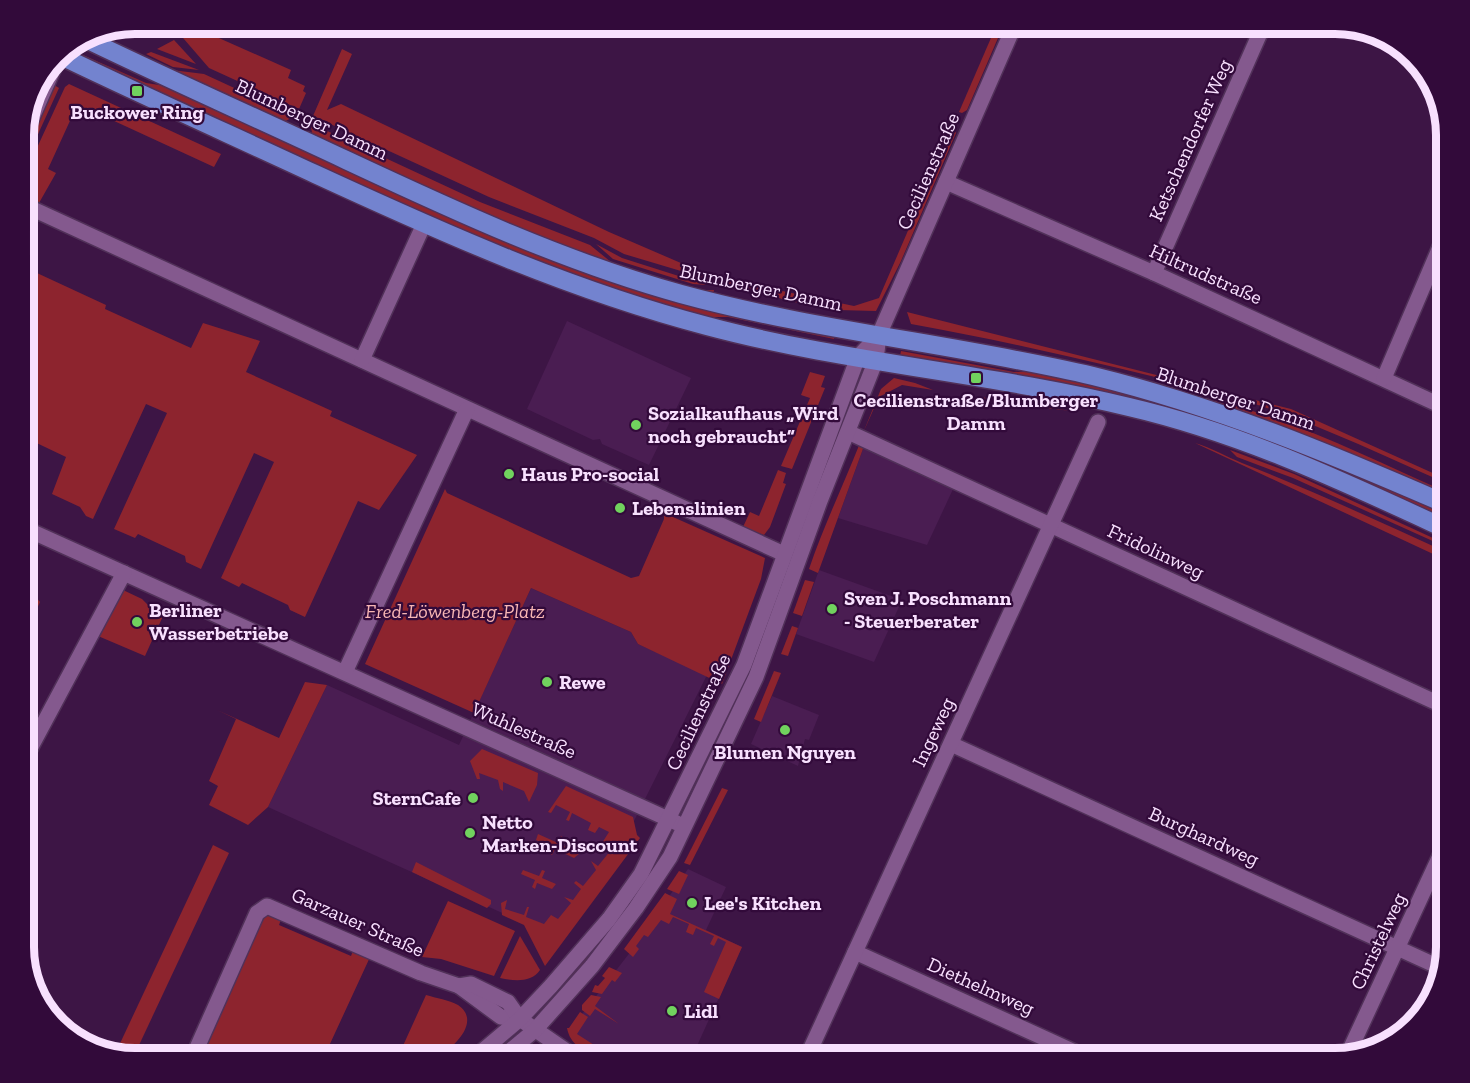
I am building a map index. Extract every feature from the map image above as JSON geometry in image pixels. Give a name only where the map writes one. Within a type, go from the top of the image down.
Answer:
[{"type":"main road","name":"Blumberger Damm","points":[[95,43],[485,225],[582,262],[708,301],[879,335],[981,352],[1096,377],[1197,406],[1307,444],[1436,500]]},
{"type":"main road","name":"Blumberger Damm","points":[[70,60],[424,224],[507,260],[600,295],[710,327],[858,357],[1094,399],[1190,423],[1304,463],[1436,524]]},
{"type":"street","name":"Cecilienstraße","points":[[513,1048],[535,1030],[591,966],[636,908],[666,864],[686,826],[756,676],[876,360],[879,335],[1011,34]]},
{"type":"street","name":"Ketschendorfer Weg","points":[[1154,273],[1260,34]]},
{"type":"street","name":"Hiltrudstraße","points":[[946,182],[1154,273],[1436,403]]},
{"type":"street","points":[[35,210],[784,554]]},
{"type":"street","points":[[362,360],[424,224]]},
{"type":"street","points":[[1384,378],[1436,256]]},
{"type":"street","name":"Cecilienstraße","points":[[486,1048],[520,1019],[576,958],[641,874],[744,665],[858,357],[879,335]]},
{"type":"street","points":[[345,672],[467,409]]},
{"type":"street","name":"Ingeweg","points":[[811,1048],[1098,422]]},
{"type":"street","name":"Fridolinweg","points":[[848,432],[1436,702]]},
{"type":"street","name":"Wuhlestraße","points":[[35,533],[686,826]]},
{"type":"street","points":[[35,739],[124,573]]},
{"type":"street","name":"Burghardweg","points":[[951,744],[1434,965]]},
{"type":"street","name":"Christelweg","points":[[1351,1047],[1436,865]]},
{"type":"street","name":"Garzauer Straße","points":[[197,1048],[257,913],[263,908],[272,906],[421,973],[459,986],[501,1017],[520,1019],[562,1048]]},
{"type":"street","name":"Diethelmweg","points":[[855,952],[1066,1048]]},
{"type":"shaded area","points":[[567,321],[691,378],[649,465],[602,444],[600,439],[593,440],[527,409]]},
{"type":"shaded area","points":[[864,446],[954,487],[927,545],[838,518]]},
{"type":"shaded area","points":[[819,570],[902,600],[874,662],[796,634]]},
{"type":"shaded area","points":[[531,588],[631,632],[638,644],[707,675],[626,837],[553,936],[268,807],[327,685],[459,745]]},
{"type":"shaded area","name":"Blumen Nguyen","points":[[772,696],[819,715],[809,740],[805,739],[798,766],[751,744]]},
{"type":"shaded area","points":[[688,869],[726,887],[706,930],[742,947],[696,1048],[580,1048],[577,1046],[576,1022],[635,946]]},
{"type":"green space","points":[[180,34],[210,34],[291,70],[288,78],[305,86],[303,91],[306,93],[299,109],[209,68]]},
{"type":"green space","points":[[993,34],[1000,34],[967,110],[959,112]]},
{"type":"green space","points":[[174,40],[196,64],[157,49]]},
{"type":"green space","points":[[342,49],[352,54],[327,110],[341,104],[609,232],[711,276],[854,306],[879,298],[953,126],[956,133],[901,261],[876,311],[837,310],[784,300],[766,292],[711,280],[624,254],[594,238],[489,197],[313,116]]},
{"type":"green space","points":[[151,52],[199,70],[173,67],[146,54]]},
{"type":"green space","points":[[83,55],[146,83],[166,86],[499,240],[605,278],[835,333],[834,339],[728,317],[706,317],[584,282],[380,195],[82,58]]},
{"type":"green space","points":[[172,70],[204,74],[295,116],[282,123]]},
{"type":"green space","points":[[69,84],[221,154],[214,167],[86,108],[82,115],[74,112],[48,169],[56,173],[39,203],[35,201],[35,152],[65,87]]},
{"type":"green space","points":[[54,85],[59,88],[35,141],[35,126]]},
{"type":"green space","points":[[310,123],[480,202],[590,245],[611,262],[699,290],[714,290],[713,295],[610,263],[460,203],[313,137]]},
{"type":"green space","points":[[596,244],[622,258],[707,285],[693,284],[613,259]]},
{"type":"green space","points":[[35,272],[106,305],[105,309],[191,348],[203,323],[260,341],[246,372],[332,411],[330,416],[417,455],[379,510],[358,501],[305,617],[290,610],[288,605],[242,583],[239,587],[221,578],[274,462],[254,453],[201,569],[186,562],[185,556],[138,534],[135,538],[114,529],[167,413],[146,404],[93,519],[86,516],[80,507],[52,494],[66,457],[35,442]]},
{"type":"green space","points":[[907,312],[1291,409],[1436,474],[1436,479],[1336,434],[1279,412],[1222,394],[1067,356],[911,324]]},
{"type":"green space","points":[[901,351],[1014,372],[1033,371],[1198,414],[1326,460],[1436,509],[1436,514],[1296,452],[1203,418],[1091,390],[900,356]]},
{"type":"green space","points":[[810,372],[825,376],[821,387],[825,388],[792,469],[781,466],[810,398],[801,395]]},
{"type":"green space","points":[[894,378],[933,390],[902,385],[879,397],[863,433],[881,389]]},
{"type":"green space","points":[[980,397],[1071,411],[978,399]]},
{"type":"green space","points":[[1200,397],[1232,405],[1325,438],[1436,488],[1436,492],[1199,399]]},
{"type":"green space","points":[[860,443],[864,446],[818,573],[809,569]]},
{"type":"green space","points":[[1195,443],[1436,548],[1436,555]]},
{"type":"green space","points":[[1230,450],[1294,474],[1436,539],[1436,542],[1293,478],[1237,457]]},
{"type":"green space","points":[[778,470],[786,473],[783,483],[786,484],[770,527],[764,535],[743,527],[750,512],[759,516]]},
{"type":"green space","name":"Fred-Löwenberg-Platz","points":[[445,489],[447,493],[631,578],[639,576],[664,519],[664,513],[765,558],[761,579],[722,684],[638,644],[631,632],[531,588],[474,713],[365,664]]},
{"type":"green space","points":[[805,580],[814,582],[802,616],[793,613]]},
{"type":"green space","points":[[123,590],[142,599],[155,612],[163,616],[145,656],[98,636]]},
{"type":"green space","points":[[35,596],[40,602],[35,613]]},
{"type":"green space","points":[[792,626],[798,628],[788,656],[781,654]]},
{"type":"green space","points":[[774,671],[781,673],[761,722],[754,719]]},
{"type":"green space","points":[[305,682],[327,685],[268,807],[248,825],[209,805],[218,786],[209,781],[236,719],[217,710],[279,738]]},
{"type":"green space","points":[[482,749],[538,773],[537,785],[529,802],[524,791],[503,782],[503,791],[500,789],[498,780],[479,773],[480,779],[477,779],[470,761]]},
{"type":"green space","points":[[566,786],[633,817],[637,835],[640,838],[545,966],[524,925],[502,915],[501,903],[507,900],[505,909],[524,915],[529,907],[526,917],[544,924],[551,915],[558,919],[571,903],[564,897],[573,900],[581,889],[574,883],[576,881],[583,886],[596,870],[591,861],[598,866],[611,850],[602,843],[609,832],[599,827],[595,833],[588,830],[591,823],[572,813],[569,821],[566,820],[570,812],[556,805],[551,813],[548,812]]},
{"type":"green space","points":[[722,788],[728,790],[690,865],[684,863]]},
{"type":"green space","points":[[538,834],[558,843],[561,836],[564,838],[561,845],[580,853],[574,858],[555,849],[552,855],[549,853],[552,847],[536,840]]},
{"type":"green space","points":[[213,845],[229,853],[138,1048],[118,1047]]},
{"type":"green space","points":[[416,862],[491,900],[491,904],[487,908],[412,872]]},
{"type":"green space","points":[[523,870],[539,876],[542,870],[545,871],[542,878],[556,884],[552,889],[537,883],[535,889],[532,887],[535,880],[521,874]]},
{"type":"green space","points":[[679,871],[688,875],[679,894],[667,889]]},
{"type":"green space","points":[[636,889],[639,892],[617,924],[563,989],[559,986]]},
{"type":"green space","points":[[665,893],[677,899],[670,914],[742,947],[719,999],[704,992],[726,942],[718,938],[714,946],[710,944],[714,936],[696,928],[693,935],[686,932],[689,924],[673,917],[669,924],[661,920],[648,937],[644,935],[636,946],[639,949],[633,957],[624,949]]},
{"type":"green space","points":[[448,901],[515,931],[494,976],[441,959],[422,957]]},
{"type":"green space","points":[[268,914],[283,914],[279,925],[351,956],[354,948],[371,955],[328,1048],[203,1048],[261,921]]},
{"type":"green space","points":[[520,936],[540,970],[527,979],[500,978]]},
{"type":"green space","points":[[609,967],[622,973],[615,982],[612,980],[602,994],[592,992],[595,985],[598,986],[605,978],[602,976]]},
{"type":"green space","points":[[426,995],[447,1000],[458,1005],[465,1012],[466,1027],[456,1043],[449,1048],[402,1048]]},
{"type":"green space","points":[[591,995],[601,997],[595,1006],[619,1024],[595,1009],[590,1016],[582,1010],[582,1005]]},
{"type":"green space","points":[[580,1012],[588,1017],[577,1034],[599,1048],[581,1048],[571,1039],[567,1028]]},
{"type":"place","name":"Buckower Ring","points":[[137,91]]},
{"type":"place","name":"Cecilienstraße/Blumberger Damm","points":[[976,378]]},
{"type":"place","name":"Sozialkaufhaus „Wird noch gebraucht“","points":[[636,425]]},
{"type":"place","name":"Haus Pro-social","points":[[509,474]]},
{"type":"place","name":"Lebenslinien","points":[[620,508]]},
{"type":"place","name":"Sven J. Poschmann - Steuerberater","points":[[832,609]]},
{"type":"place","name":"Berliner Wasserbetriebe","points":[[137,622]]},
{"type":"place","name":"Rewe","points":[[547,682]]},
{"type":"place","name":"Blumen Nguyen","points":[[785,730]]},
{"type":"place","name":"SternCafe","points":[[473,798]]},
{"type":"place","name":"Netto Marken-Discount","points":[[470,833]]},
{"type":"place","name":"Lee's Kitchen","points":[[692,903]]},
{"type":"place","name":"Lidl","points":[[672,1011]]}]
